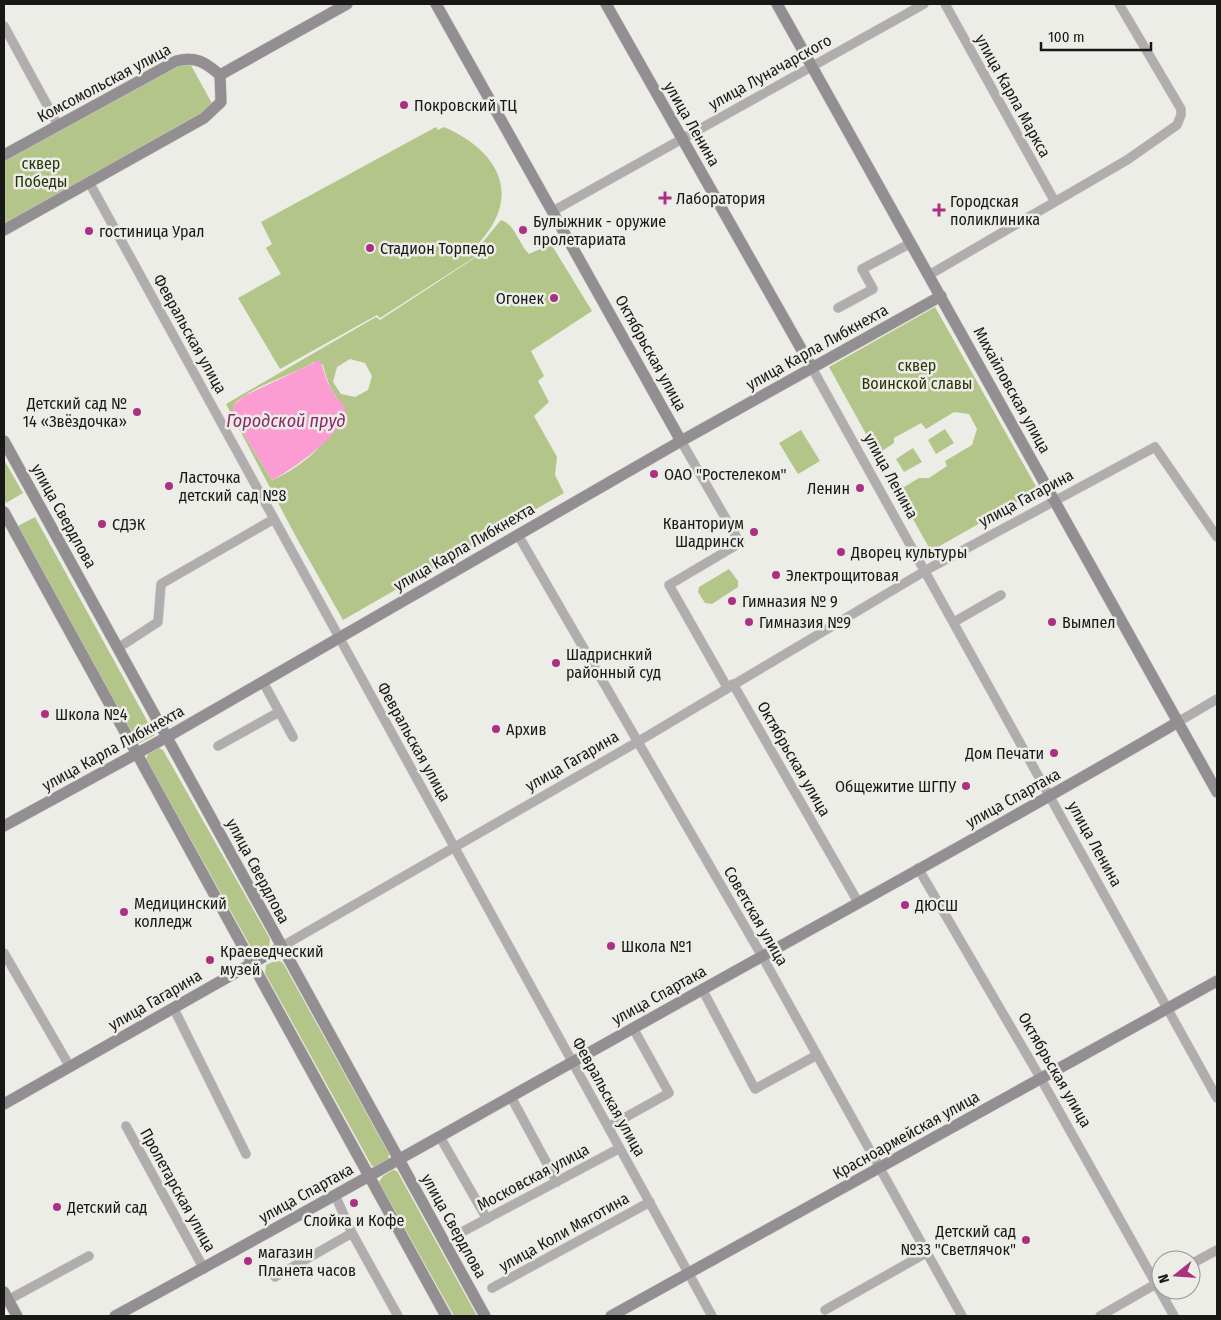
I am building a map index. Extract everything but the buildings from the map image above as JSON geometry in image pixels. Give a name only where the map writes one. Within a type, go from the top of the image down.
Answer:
[{"type":"street","points":[[4,230],[204,118],[221,102],[220,75],[347,4]]},
{"type":"street","name":"Октябрьская улица","points":[[436,4],[740,543],[669,585],[858,902]]},
{"type":"street","name":"улица Ленина","points":[[606,4],[954,622],[1217,1098]]},
{"type":"street","name":"Михайловская улица","points":[[777,4],[1217,792]]},
{"type":"street","name":"улица Луначарского","points":[[553,211],[924,4]]},
{"type":"street","name":"улица Карла Маркса","points":[[945,4],[1055,202]]},
{"type":"street","points":[[929,275],[1127,160],[1171,129],[1180,119],[1181,109],[1119,4]]},
{"type":"street","points":[[4,26],[58,125]]},
{"type":"street","name":"Комсомольская улица","points":[[4,155],[176,61],[196,58],[206,63],[220,75]]},
{"type":"street","name":"Февральская улица","points":[[89,182],[712,1316]]},
{"type":"street","points":[[838,308],[874,289],[862,269],[911,243]]},
{"type":"street","name":"улица Карла Либкнехта","points":[[4,826],[137,754],[681,441],[941,296]]},
{"type":"street","name":"улица Свердлова","points":[[4,441],[485,1316]]},
{"type":"street","name":"улица Гагарина","points":[[4,1104],[639,741],[730,685],[925,571],[1155,447],[1217,537]]},
{"type":"street","points":[[5,516],[446,1316]]},
{"type":"street","points":[[118,648],[158,622],[161,584],[274,519]]},
{"type":"street","name":"Советская улица","points":[[518,535],[762,956],[878,1169],[962,1316]]},
{"type":"street","points":[[954,622],[1000,595]]},
{"type":"street","points":[[263,682],[293,737]]},
{"type":"street","name":"улица Спартака","points":[[115,1316],[204,1269],[400,1160],[918,868],[1051,797],[1217,698]]},
{"type":"street","points":[[218,746],[280,712]]},
{"type":"street","name":"Октябрьская улица","points":[[918,868],[1151,1268]]},
{"type":"street","points":[[4,953],[70,1067]]},
{"type":"street","name":"Красноармейская улица","points":[[611,1316],[1217,981]]},
{"type":"street","points":[[702,990],[755,1089],[817,1056]]},
{"type":"street","points":[[174,1008],[246,1154]]},
{"type":"street","points":[[608,1126],[669,1093],[633,1028]]},
{"type":"street","points":[[511,1097],[557,1182]]},
{"type":"street","name":"Пролетарская улица","points":[[126,1126],[204,1269]]},
{"type":"street","points":[[440,1137],[486,1219]]},
{"type":"street","name":"Московская улица","points":[[460,1234],[620,1148]]},
{"type":"street","points":[[336,1195],[352,1233],[398,1316]]},
{"type":"street","name":"улица Коли Мяготина","points":[[492,1288],[650,1202]]},
{"type":"street","points":[[275,1277],[352,1233]]},
{"type":"street","points":[[1201,1259],[1217,1250]]},
{"type":"street","points":[[825,1310],[926,1253]]},
{"type":"street","points":[[17,1316],[6,1296],[89,1256]]},
{"type":"street","points":[[1100,1316],[1151,1287]]},
{"type":"street","name":"Октябрьская улица","points":[[1167,1300],[1174,1316]]},
{"type":"green space","name":"сквер Победы","points":[[187,58],[215,109],[4,230],[4,155]]},
{"type":"green space","name":"Стадион Торпедо","points":[[436,127],[438,130],[444,127],[480,150],[492,164],[499,179],[502,195],[498,212],[489,230],[474,248],[475,257],[380,318],[377,315],[280,369],[238,298],[281,274],[266,248],[272,244],[261,222]]},
{"type":"green space","points":[[501,220],[514,230],[529,254],[551,244],[592,311],[531,351],[544,376],[538,381],[549,402],[534,416],[557,457],[555,475],[564,493],[343,620],[295,535],[226,404],[376,317],[380,320],[476,257],[477,249]],"holes":[[[350,359],[365,363],[372,376],[368,390],[355,397],[341,394],[333,382],[337,367]],[[314,362],[323,365],[331,388],[345,407],[333,430],[316,451],[296,467],[272,480],[246,438],[233,407],[238,400],[247,394]]]},
{"type":"green space","name":"сквер Воинской славы","points":[[935,307],[1038,490],[931,551],[892,482],[896,480],[904,487],[919,478],[929,478],[947,466],[945,461],[972,445],[977,429],[969,414],[954,412],[926,429],[921,423],[894,438],[894,443],[882,451],[885,460],[882,463],[829,367]]},
{"type":"green space","points":[[945,429],[954,443],[936,454],[928,440]]},
{"type":"green space","points":[[801,430],[820,461],[798,474],[779,443]]},
{"type":"green space","points":[[913,448],[922,462],[904,472],[896,459]]},
{"type":"green space","points":[[4,460],[23,493],[6,503],[4,498]]},
{"type":"green space","points":[[35,517],[155,735],[138,744],[18,526]]},
{"type":"green space","points":[[729,569],[738,581],[738,587],[712,604],[705,603],[698,592],[699,587]]},
{"type":"green space","points":[[159,748],[163,750],[270,939],[269,948],[258,954],[252,949],[146,759],[148,754]]},
{"type":"green space","points":[[277,960],[283,963],[389,1154],[388,1160],[377,1167],[372,1166],[265,973],[266,965]]},
{"type":"green space","points":[[393,1170],[397,1171],[477,1316],[454,1316],[379,1182],[383,1176]]},
{"type":"water","name":"Городской пруд","points":[[320,360],[327,381],[335,396],[345,407],[344,417],[329,438],[317,449],[272,480],[246,438],[232,407],[244,396]]},
{"type":"place","name":"Покровский ТЦ","points":[[404,105]]},
{"type":"place","name":"Лаборатория","points":[[665,198]]},
{"type":"place","name":"Городская поликлиника","points":[[939,210]]},
{"type":"place","name":"Булыжник - оружие пролетариата","points":[[523,230]]},
{"type":"place","name":"гостиница Урал","points":[[89,231]]},
{"type":"place","name":"Стадион Торпедо","points":[[370,248]]},
{"type":"place","name":"Огонек","points":[[554,298]]},
{"type":"place","name":"Детский сад № 14 «Звёздочка»","points":[[137,412]]},
{"type":"place","name":"ОАО \"Ростелеком\"","points":[[654,474]]},
{"type":"place","name":"Ласточка детский сад №8","points":[[169,486]]},
{"type":"place","name":"Ленин","points":[[860,488]]},
{"type":"place","name":"СДЭК","points":[[102,524]]},
{"type":"place","name":"Кванториум Шадринск","points":[[754,532]]},
{"type":"place","name":"Дворец культуры","points":[[841,552]]},
{"type":"place","name":"Электрощитовая","points":[[776,575]]},
{"type":"place","name":"Гимназия № 9","points":[[732,601]]},
{"type":"place","name":"Гимназия №9","points":[[749,622]]},
{"type":"place","name":"Вымпел","points":[[1052,622]]},
{"type":"place","name":"Шадриснкий районный суд","points":[[556,663]]},
{"type":"place","name":"Школа №4","points":[[45,714]]},
{"type":"place","name":"Архив","points":[[496,729]]},
{"type":"place","name":"Дом Печати","points":[[1054,753]]},
{"type":"place","name":"Общежитие ШГПУ","points":[[966,786]]},
{"type":"place","name":"ДЮСШ","points":[[905,905]]},
{"type":"place","name":"Медицинский колледж","points":[[124,912]]},
{"type":"place","name":"Школа №1","points":[[611,946]]},
{"type":"place","name":"Краеведческий музей","points":[[210,960]]},
{"type":"place","name":"Слойка и Кофе","points":[[354,1203]]},
{"type":"place","name":"Детский сад","points":[[57,1207]]},
{"type":"place","name":"Детский сад №33 \"Светлячок\"","points":[[1026,1240]]},
{"type":"place","name":"магазин Планета часов","points":[[248,1261]]}]
